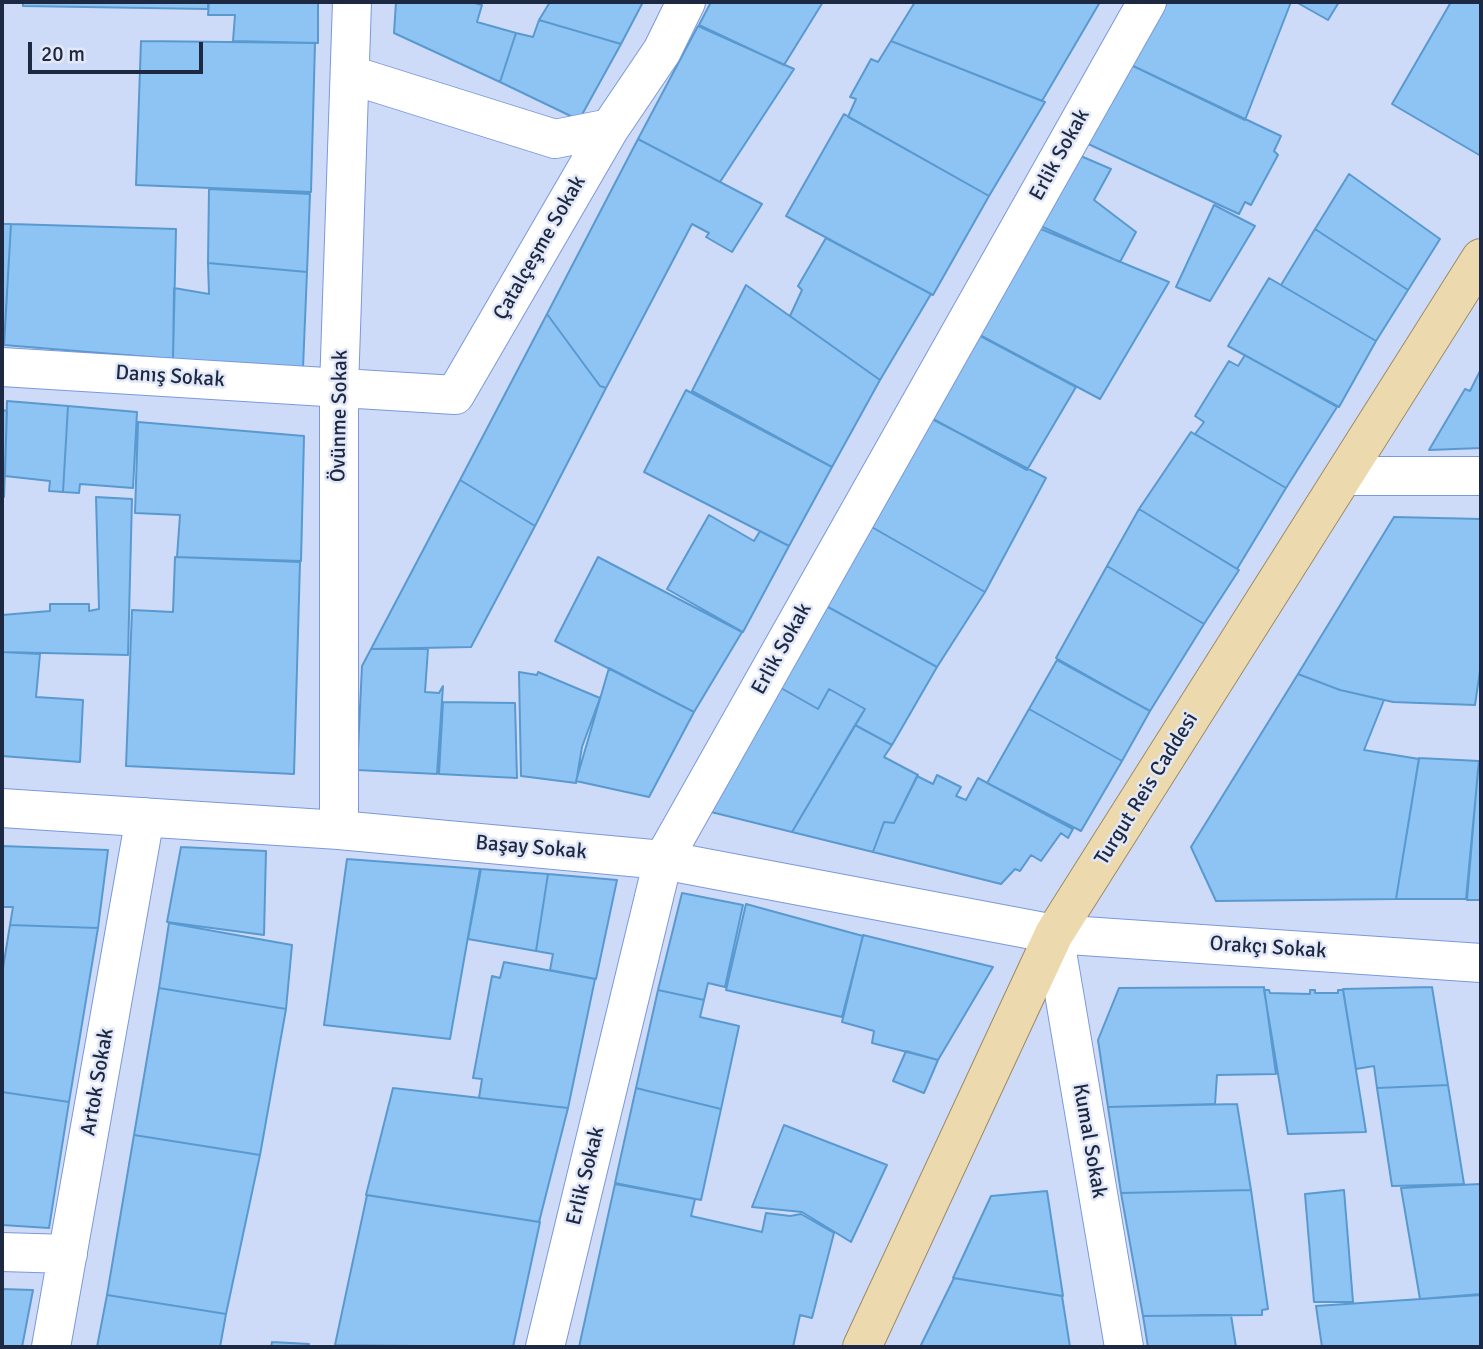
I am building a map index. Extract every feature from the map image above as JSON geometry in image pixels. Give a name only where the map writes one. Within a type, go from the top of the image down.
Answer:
[{"type":"main road","name":"Turgut Reis Caddesi","points":[[862,1347],[1054,934],[1481,258]]},
{"type":"street","name":"Övünme Sokak","points":[[339,830],[339,388],[352,2]]},
{"type":"street","name":"Çatalçeşme Sokak","points":[[339,388],[456,395],[610,128],[662,51],[686,2]]},
{"type":"street","name":"Erlik Sokak","points":[[545,1347],[663,860],[1147,2]]},
{"type":"street","points":[[351,75],[555,139],[610,128]]},
{"type":"street","name":"Danış Sokak","points":[[2,367],[339,388]]},
{"type":"street","points":[[1345,476],[1481,476]]},
{"type":"street","name":"Başay Sokak","points":[[2,808],[339,830],[663,860],[1054,934]]},
{"type":"street","name":"Artok Sokak","points":[[51,1347],[145,817]]},
{"type":"street","name":"Orakçı Sokak","points":[[1054,934],[1481,962]]},
{"type":"street","name":"Kumal Sokak","points":[[1054,934],[1124,1347]]},
{"type":"street","points":[[2,1252],[68,1254]]},
{"type":"building","points":[[23,2],[208,2],[208,9],[23,6]]},
{"type":"building","points":[[209,2],[318,2],[318,43],[233,41],[235,15],[208,15]]},
{"type":"building","points":[[396,2],[471,2],[482,5],[477,22],[516,33],[500,82],[394,33]]},
{"type":"building","points":[[550,2],[643,2],[621,44],[539,20]]},
{"type":"building","points":[[711,2],[823,2],[784,65],[699,25]]},
{"type":"building","points":[[915,2],[1100,2],[1042,101],[891,41]]},
{"type":"building","points":[[1163,2],[1291,2],[1245,120],[1129,64]]},
{"type":"building","points":[[1296,2],[1339,2],[1328,20]]},
{"type":"building","points":[[1451,2],[1481,2],[1481,156],[1392,104]]},
{"type":"building","points":[[539,20],[621,44],[579,120],[500,82],[516,33],[533,37]]},
{"type":"building","points":[[698,26],[794,69],[720,182],[638,139]]},
{"type":"building","points":[[141,41],[315,43],[311,192],[136,185]]},
{"type":"building","points":[[891,41],[1045,102],[989,196],[848,117],[856,99],[850,97],[871,59],[878,62]]},
{"type":"building","points":[[1129,64],[1281,136],[1274,151],[1278,155],[1251,205],[1245,202],[1239,214],[1084,142]]},
{"type":"building","points":[[844,114],[989,196],[933,295],[786,216]]},
{"type":"building","points":[[638,139],[762,204],[732,252],[706,237],[709,233],[692,224],[606,388],[600,386],[547,314]]},
{"type":"building","points":[[1076,154],[1111,169],[1094,200],[1136,232],[1120,262],[1034,223]]},
{"type":"building","points":[[1349,174],[1440,239],[1408,290],[1315,229]]},
{"type":"building","points":[[209,189],[310,194],[307,272],[208,263]]},
{"type":"building","points":[[1214,205],[1255,226],[1210,301],[1176,287]]},
{"type":"building","points":[[2,224],[11,224],[4,345],[2,345]]},
{"type":"building","points":[[11,224],[176,229],[173,359],[4,345]]},
{"type":"building","points":[[1036,227],[1169,282],[1100,399],[976,333]]},
{"type":"building","points":[[1315,229],[1408,290],[1376,341],[1281,285]]},
{"type":"building","points":[[826,238],[931,294],[880,380],[790,316],[802,290],[798,286]]},
{"type":"building","points":[[208,263],[307,272],[303,368],[173,359],[174,288],[209,294]]},
{"type":"building","points":[[1269,278],[1376,341],[1339,407],[1228,346]]},
{"type":"building","points":[[746,285],[880,380],[832,467],[692,391]]},
{"type":"building","points":[[547,314],[600,386],[606,388],[535,526],[460,480]]},
{"type":"building","points":[[971,331],[1076,387],[1027,470],[924,414]]},
{"type":"building","points":[[1245,355],[1337,407],[1286,488],[1195,434],[1204,422],[1195,416],[1229,361],[1238,366]]},
{"type":"building","points":[[1481,369],[1481,448],[1429,450],[1465,389],[1470,391]]},
{"type":"building","points":[[686,390],[832,467],[789,546],[644,472]]},
{"type":"building","points":[[7,401],[68,406],[63,492],[49,491],[50,481],[5,476]]},
{"type":"building","points":[[68,406],[137,412],[133,488],[80,484],[79,493],[63,492]]},
{"type":"building","points":[[2,410],[7,411],[4,497],[2,497]]},
{"type":"building","points":[[930,418],[1046,478],[985,592],[870,526]]},
{"type":"building","points":[[138,422],[304,436],[301,561],[177,557],[180,515],[135,513]]},
{"type":"building","points":[[1191,432],[1286,488],[1237,569],[1139,509]]},
{"type":"building","points":[[460,480],[535,526],[471,647],[371,649]]},
{"type":"building","points":[[96,497],[132,499],[128,655],[2,652],[2,615],[50,611],[50,604],[89,604],[89,611],[99,609]]},
{"type":"building","points":[[1139,509],[1239,570],[1204,624],[1107,566]]},
{"type":"building","points":[[709,515],[754,541],[760,531],[789,546],[743,632],[667,589]]},
{"type":"building","points":[[1394,517],[1481,519],[1481,664],[1475,705],[1393,702],[1340,690],[1298,674]]},
{"type":"building","points":[[870,526],[985,592],[937,667],[819,602]]},
{"type":"building","points":[[175,557],[300,562],[294,774],[126,766],[132,610],[173,612]]},
{"type":"building","points":[[598,557],[742,632],[694,712],[555,641]]},
{"type":"building","points":[[1107,566],[1204,624],[1150,711],[1056,658]]},
{"type":"building","points":[[819,602],[937,667],[892,745],[855,725],[865,709],[829,689],[818,709],[774,684]]},
{"type":"building","points":[[371,649],[428,649],[425,692],[439,693],[443,686],[437,774],[357,770],[362,666]]},
{"type":"building","points":[[2,652],[40,654],[36,697],[83,700],[80,762],[2,756]]},
{"type":"building","points":[[1057,660],[1150,711],[1122,761],[1029,709]]},
{"type":"building","points":[[609,668],[694,712],[649,797],[576,781]]},
{"type":"building","points":[[519,672],[537,675],[538,672],[600,698],[582,747],[576,783],[521,776]]},
{"type":"building","points":[[1298,674],[1340,690],[1384,700],[1364,750],[1419,759],[1396,899],[1216,901],[1191,847]]},
{"type":"building","points":[[774,684],[818,709],[829,689],[865,709],[792,832],[703,810]]},
{"type":"building","points":[[443,702],[515,703],[517,778],[439,774]]},
{"type":"building","points":[[1029,709],[1122,761],[1081,831],[987,783]]},
{"type":"building","points":[[855,725],[892,745],[884,757],[918,775],[894,823],[884,822],[873,852],[792,832]]},
{"type":"building","points":[[1419,758],[1479,761],[1466,899],[1396,899]]},
{"type":"building","points":[[1478,769],[1481,769],[1481,900],[1467,900]]},
{"type":"building","points":[[937,775],[961,787],[956,796],[966,800],[978,778],[1073,829],[1068,838],[1061,833],[1041,861],[1031,855],[1020,871],[1015,869],[1001,884],[873,852],[884,822],[894,823],[917,776],[933,784]]},
{"type":"building","points":[[2,846],[108,850],[98,928],[10,925],[13,907],[2,907]]},
{"type":"building","points":[[181,847],[266,851],[264,935],[167,922]]},
{"type":"building","points":[[347,859],[480,869],[450,1039],[324,1025]]},
{"type":"building","points":[[481,869],[548,874],[536,951],[468,939]]},
{"type":"building","points":[[548,874],[617,880],[596,979],[550,970],[553,954],[536,951]]},
{"type":"building","points":[[682,893],[743,905],[725,987],[708,983],[704,1000],[658,990]]},
{"type":"building","points":[[746,904],[863,936],[842,1017],[726,990]]},
{"type":"building","points":[[169,923],[292,945],[286,1009],[159,988]]},
{"type":"building","points":[[10,925],[98,928],[69,1102],[2,1092],[2,974]]},
{"type":"building","points":[[863,935],[993,967],[938,1060],[872,1043],[874,1031],[842,1022]]},
{"type":"building","points":[[504,962],[595,979],[568,1108],[479,1098],[482,1079],[473,1078],[492,976],[500,978]]},
{"type":"building","points":[[1264,987],[1276,1074],[1217,1075],[1215,1104],[1108,1107],[1098,1040],[1119,988]]},
{"type":"building","points":[[1432,987],[1448,1085],[1377,1088],[1374,1066],[1356,1069],[1343,989]]},
{"type":"building","points":[[159,988],[286,1009],[260,1155],[134,1135]]},
{"type":"building","points":[[658,990],[704,1000],[700,1017],[739,1026],[721,1109],[636,1088]]},
{"type":"building","points":[[1264,990],[1269,990],[1270,993],[1310,994],[1310,990],[1315,990],[1315,993],[1338,993],[1338,990],[1343,990],[1366,1132],[1288,1134]]},
{"type":"building","points":[[906,1051],[938,1060],[924,1093],[893,1081]]},
{"type":"building","points":[[1448,1085],[1464,1184],[1392,1186],[1377,1088]]},
{"type":"building","points":[[393,1088],[568,1108],[539,1222],[366,1195]]},
{"type":"building","points":[[636,1088],[721,1109],[701,1200],[615,1183]]},
{"type":"building","points":[[2,1092],[69,1102],[49,1228],[2,1225]]},
{"type":"building","points":[[1237,1104],[1251,1190],[1121,1193],[1108,1107]]},
{"type":"building","points":[[784,1125],[887,1165],[851,1242],[802,1212],[752,1207]]},
{"type":"building","points":[[134,1135],[260,1155],[226,1314],[107,1295]]},
{"type":"building","points":[[615,1184],[695,1199],[691,1216],[762,1232],[766,1213],[790,1216],[801,1214],[834,1233],[812,1318],[800,1315],[793,1347],[579,1347]]},
{"type":"building","points":[[1480,1184],[1481,1294],[1420,1299],[1401,1188]]},
{"type":"building","points":[[1251,1190],[1268,1309],[1262,1310],[1262,1315],[1143,1316],[1121,1193]]},
{"type":"building","points":[[1344,1190],[1353,1302],[1314,1302],[1305,1194]]},
{"type":"building","points":[[1047,1191],[1063,1296],[953,1278],[991,1196]]},
{"type":"building","points":[[367,1195],[540,1222],[513,1347],[335,1345]]},
{"type":"building","points":[[954,1278],[1062,1296],[1070,1347],[920,1347]]},
{"type":"building","points":[[2,1289],[33,1290],[22,1347],[2,1347]]},
{"type":"building","points":[[107,1295],[226,1314],[220,1347],[97,1347]]},
{"type":"building","points":[[1481,1295],[1481,1347],[1322,1347],[1316,1306]]},
{"type":"building","points":[[1231,1315],[1236,1347],[1148,1347],[1143,1316]]},
{"type":"building","points":[[272,1342],[309,1344],[308,1347],[271,1347]]}]
